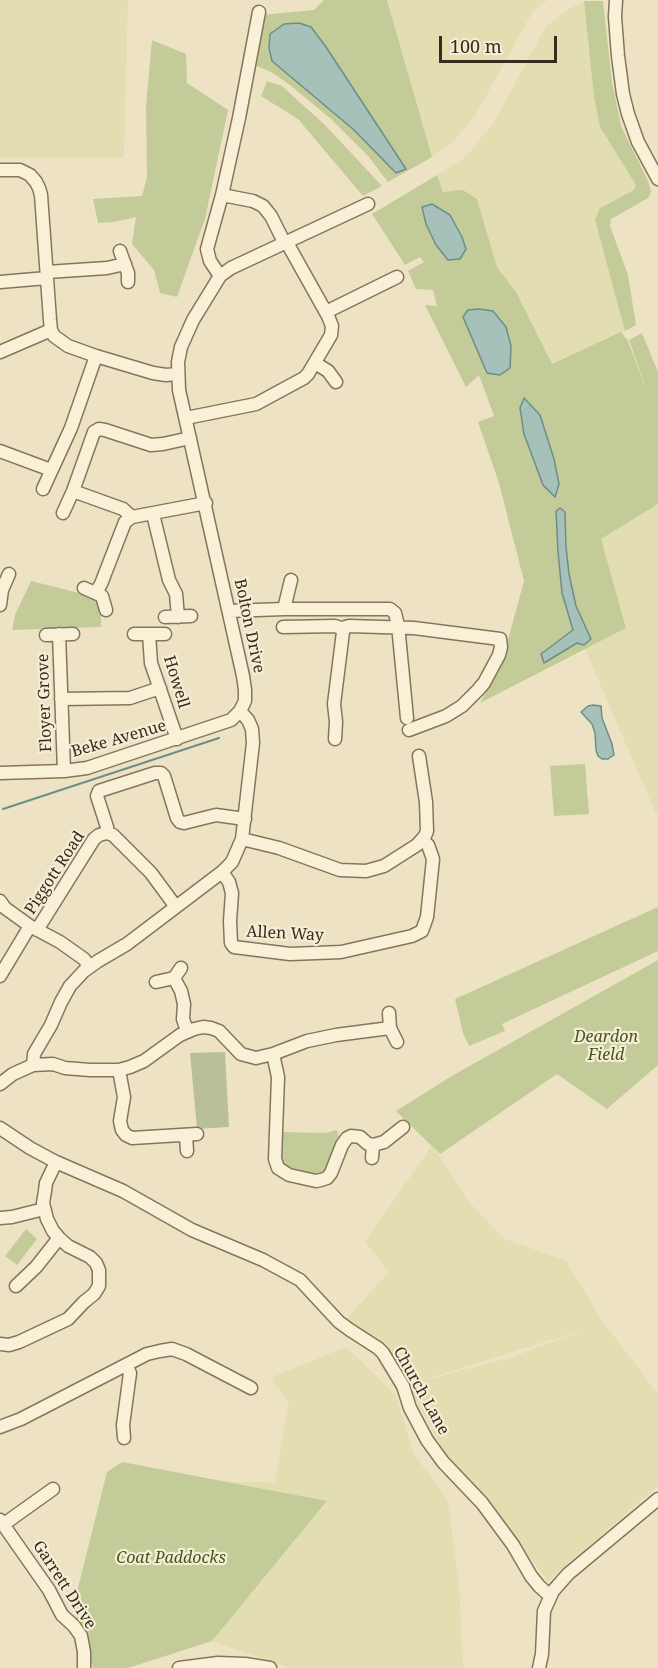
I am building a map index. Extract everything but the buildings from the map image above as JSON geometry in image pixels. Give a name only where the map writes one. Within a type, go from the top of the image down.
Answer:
[{"type":"street","points":[[616,0],[615,17],[623,94],[638,142],[658,179]]},
{"type":"street","points":[[220,276],[210,261],[207,249],[239,118],[259,12]]},
{"type":"street","points":[[0,170],[20,170],[30,175],[36,182],[41,195],[51,330],[59,341],[96,356],[153,372],[166,375],[177,374]]},
{"type":"street","points":[[186,418],[256,404],[304,378],[331,335],[332,326],[326,312],[271,216],[263,206],[253,201],[222,195]]},
{"type":"street","name":"Bolton Drive","points":[[240,711],[245,701],[245,690],[177,374],[181,347],[193,320],[220,276],[231,268],[368,204]]},
{"type":"street","points":[[120,251],[128,273],[128,282]]},
{"type":"street","points":[[0,282],[125,264]]},
{"type":"street","points":[[375,271],[381,284]]},
{"type":"street","points":[[326,312],[397,277]]},
{"type":"street","points":[[0,352],[51,330]]},
{"type":"street","points":[[43,489],[71,428],[96,356]]},
{"type":"street","points":[[315,363],[328,371],[336,382]]},
{"type":"street","points":[[63,513],[91,438],[99,429],[151,445],[190,438]]},
{"type":"street","points":[[0,451],[51,470]]},
{"type":"street","points":[[73,491],[123,509],[132,517]]},
{"type":"street","points":[[96,592],[124,522],[132,517],[206,502]]},
{"type":"street","points":[[153,514],[169,580],[176,594],[172,617],[191,616]]},
{"type":"street","points":[[0,605],[1,589],[9,574]]},
{"type":"street","points":[[284,609],[291,580]]},
{"type":"street","points":[[84,588],[102,596],[106,610]]},
{"type":"street","points":[[229,611],[390,609],[395,613],[398,627],[408,724],[446,716],[462,706],[484,683],[499,655],[501,642],[500,639],[398,627],[349,626],[344,629]]},
{"type":"street","points":[[283,627],[336,626],[344,629]]},
{"type":"street","points":[[335,739],[334,704],[344,629]]},
{"type":"street","name":"Floyer Grove","points":[[46,634],[73,634]]},
{"type":"street","name":"Floyer Grove","points":[[59,634],[64,771]]},
{"type":"street","name":"Howell","points":[[134,634],[165,634]]},
{"type":"street","name":"Howell","points":[[149,634],[151,663],[177,739]]},
{"type":"street","points":[[61,699],[130,698],[160,688]]},
{"type":"street","points":[[33,1065],[34,1054],[70,986],[89,966],[127,944],[222,872],[232,861],[243,839],[253,743],[252,729],[240,711]]},
{"type":"street","name":"Beke Avenue","points":[[0,772],[64,771],[87,768],[231,720],[240,711]]},
{"type":"street","points":[[243,839],[279,848],[330,868],[366,871],[384,866],[422,840],[427,831],[428,822],[419,756]]},
{"type":"street","points":[[106,833],[107,827],[97,796],[99,790],[155,773],[161,773],[164,776],[180,822],[216,815],[245,819]]},
{"type":"street","name":"Piggott Road","points":[[0,976],[99,835],[106,833],[113,835],[150,873],[176,907]]},
{"type":"street","name":"Allen Way","points":[[222,872],[232,892],[230,921],[231,943],[234,947],[290,954],[341,952],[422,932],[427,917],[433,859],[428,845],[422,840]]},
{"type":"street","points":[[0,901],[5,909],[75,952],[89,966]]},
{"type":"street","points":[[156,982],[177,973],[187,1031]]},
{"type":"street","points":[[389,1013],[390,1028],[397,1042]]},
{"type":"street","points":[[0,1084],[13,1074],[33,1065],[53,1064],[65,1068],[90,1070],[119,1070],[130,1067],[144,1061],[187,1031],[203,1027],[219,1031],[241,1054],[256,1058],[307,1041],[390,1028]]},
{"type":"street","points":[[273,1054],[278,1077],[275,1160],[278,1168],[289,1175],[316,1181],[327,1178],[347,1138],[360,1137],[368,1144],[380,1145],[403,1127]]},
{"type":"street","points":[[119,1070],[124,1097],[120,1121],[126,1136],[132,1138],[191,1135],[187,1151]]},
{"type":"street","name":"Church Lane","points":[[0,1128],[56,1162],[123,1191],[192,1230],[255,1256],[300,1280],[339,1322],[383,1353],[403,1386],[410,1408],[443,1462],[482,1503],[513,1545],[531,1576],[550,1596]]},
{"type":"street","points":[[372,1158],[373,1145]]},
{"type":"street","points":[[0,1344],[9,1345],[19,1342],[68,1319],[94,1294],[99,1286],[99,1270],[96,1263],[90,1257],[68,1246],[49,1224],[43,1203],[46,1183],[56,1162]]},
{"type":"street","points":[[0,1218],[44,1209]]},
{"type":"street","points":[[16,1286],[36,1267],[59,1238]]},
{"type":"street","points":[[0,1427],[21,1419],[147,1354],[172,1349],[251,1388]]},
{"type":"street","points":[[124,1438],[123,1425],[130,1373],[126,1365]]},
{"type":"street","name":"Garrett Drive","points":[[53,1489],[3,1526],[49,1590],[62,1615],[81,1636],[84,1668]]},
{"type":"street","points":[[539,1668],[544,1611],[550,1596],[568,1574],[658,1499]]},
{"type":"street","points":[[179,1668],[218,1663],[270,1668]]},
{"type":"shaded area","points":[[0,0],[128,0],[124,158],[0,158]]},
{"type":"shaded area","points":[[387,0],[547,0],[533,11],[476,114],[453,142],[432,157]]},
{"type":"shaded area","points":[[584,1],[594,97],[600,127],[636,185],[634,190],[600,208],[595,220],[625,331],[552,364],[516,292],[497,267],[477,199],[463,190],[443,192],[437,175],[464,158],[494,123],[546,26]]},
{"type":"shaded area","points":[[658,504],[658,813],[656,814],[585,649],[626,628],[601,539]]},
{"type":"shaded area","points":[[432,1145],[469,1202],[504,1239],[565,1260],[604,1323],[658,1394],[658,1486],[548,1581],[448,1458],[385,1344],[346,1319],[389,1272],[365,1242]],"holes":[[[586,1329],[512,1357],[429,1379]]]},
{"type":"shaded area","points":[[346,1347],[395,1394],[414,1454],[448,1501],[459,1583],[463,1668],[290,1668],[212,1641],[327,1502],[228,1482],[275,1482],[289,1402],[270,1378]]},
{"type":"green space","points":[[324,0],[387,0],[432,157],[388,182],[368,156],[331,119],[273,73],[252,64],[262,15],[314,10]]},
{"type":"green space","points":[[584,1],[603,1],[612,82],[621,126],[648,181],[651,192],[648,198],[611,219],[610,226],[628,275],[636,325],[625,331],[595,220],[600,208],[634,190],[636,185],[600,127],[594,97]]},
{"type":"green space","points":[[152,40],[186,54],[187,83],[228,110],[205,219],[177,297],[160,293],[154,270],[132,244],[136,217],[98,223],[93,199],[142,196],[147,177],[146,106]]},
{"type":"green space","points":[[267,81],[282,86],[325,125],[382,186],[363,196],[298,119],[261,96]]},
{"type":"green space","points":[[437,175],[443,192],[463,190],[477,199],[497,267],[516,292],[552,364],[621,332],[628,341],[649,397],[629,340],[642,333],[658,372],[658,504],[601,539],[626,628],[480,703],[500,669],[524,581],[499,483],[478,422],[494,416],[479,375],[466,387],[425,305],[437,306],[433,290],[416,289],[408,271],[424,262],[420,257],[405,265],[372,214]]},
{"type":"green space","points":[[31,581],[79,593],[101,603],[101,627],[12,630],[15,615]]},
{"type":"green space","points":[[585,764],[589,814],[554,816],[550,766]]},
{"type":"green space","points":[[658,907],[658,951],[502,1024],[505,1031],[469,1046],[463,1033],[455,999]]},
{"type":"green space","name":"Deardon Field","points":[[658,960],[658,1065],[607,1109],[557,1074],[440,1154],[396,1111],[450,1077]]},
{"type":"green space","points":[[225,1052],[229,1127],[197,1129],[190,1053]]},
{"type":"green space","points":[[337,1130],[339,1138],[329,1166],[323,1174],[315,1175],[284,1167],[280,1160],[281,1132],[326,1133]]},
{"type":"green space","points":[[26,1229],[37,1239],[17,1265],[5,1256]]},
{"type":"green space","name":"Coat Paddocks","points":[[122,1462],[327,1501],[212,1641],[128,1668],[93,1668],[73,1608],[107,1472]]},
{"type":"water","points":[[299,23],[311,27],[326,47],[406,169],[396,173],[354,130],[272,61],[269,48],[270,34],[284,24]]},
{"type":"water","points":[[432,204],[450,215],[462,237],[466,249],[460,259],[448,260],[436,245],[426,224],[422,207]]},
{"type":"water","points":[[468,310],[493,311],[506,327],[511,346],[510,368],[500,375],[487,373],[463,317]]},
{"type":"water","points":[[524,398],[540,415],[554,459],[559,484],[555,497],[543,485],[524,434],[520,408]]},
{"type":"water","points":[[560,508],[565,512],[569,574],[576,606],[591,639],[584,645],[577,643],[544,663],[541,654],[573,630],[562,593],[556,511]]},
{"type":"water","points":[[593,705],[601,706],[602,718],[612,744],[614,755],[608,759],[598,756],[592,724],[581,712]]},
{"type":"waterway","points":[[3,809],[219,738]]}]
